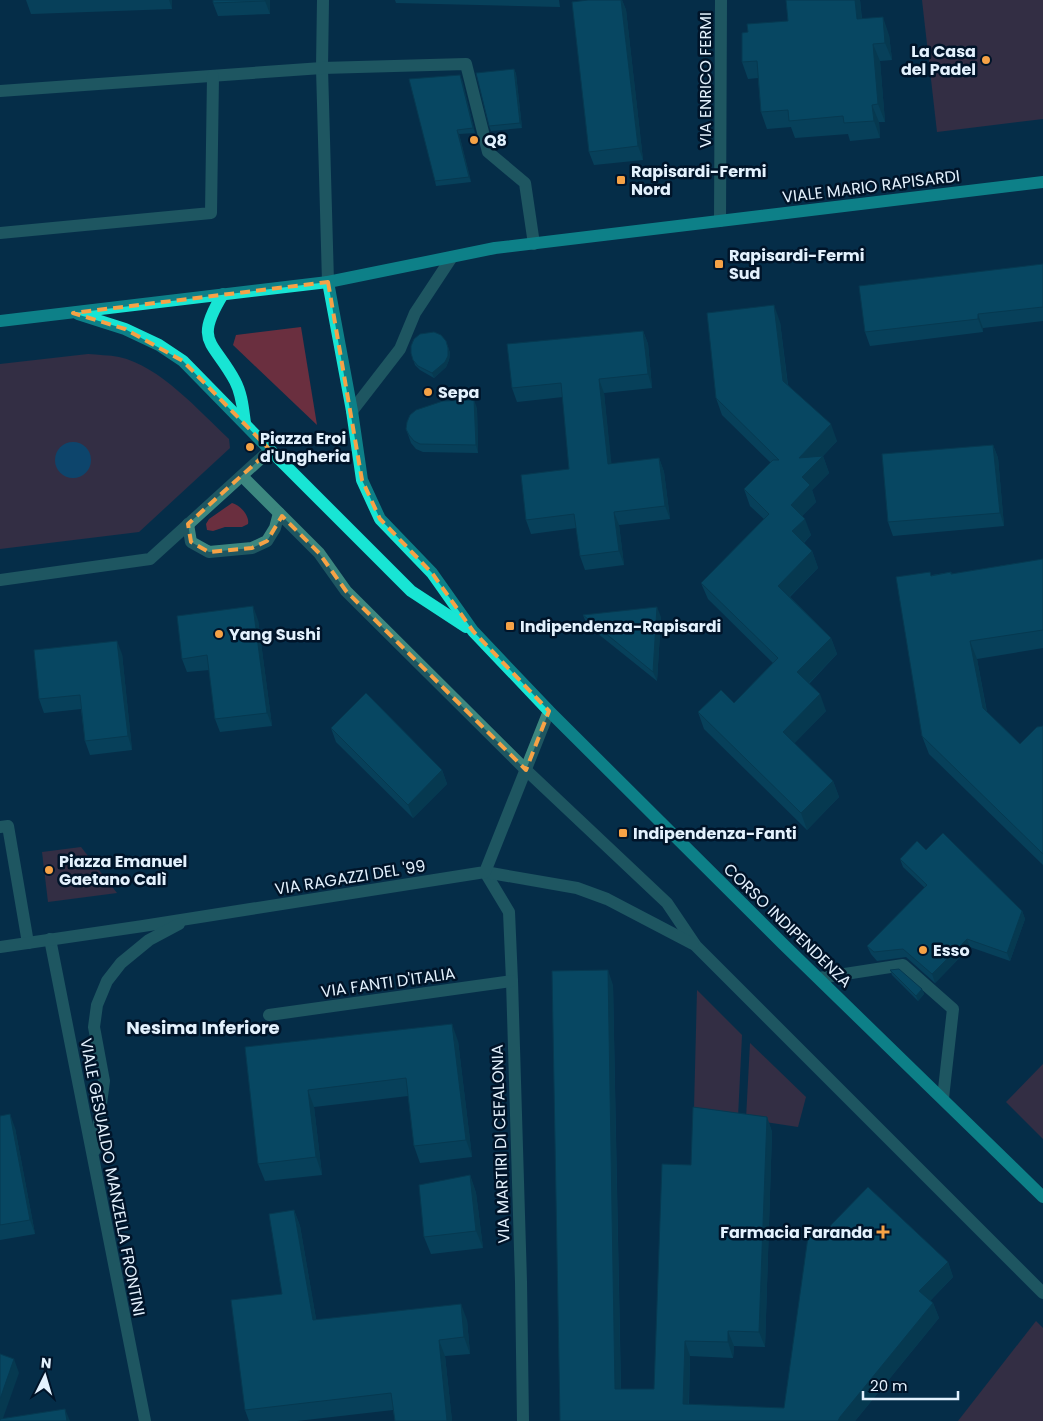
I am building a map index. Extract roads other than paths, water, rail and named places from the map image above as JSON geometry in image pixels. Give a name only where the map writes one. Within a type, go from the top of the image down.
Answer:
[{"type":"main road","name":"VIALE MARIO RAPISARDI","points":[[0,321],[328,282],[495,248],[1043,182]]},
{"type":"main road","points":[[328,282],[352,411],[362,480],[380,519],[432,573],[473,631]]},
{"type":"main road","points":[[223,294],[211,313],[208,333],[213,349],[236,382],[245,423]]},
{"type":"main road","points":[[74,313],[125,329],[160,344],[183,361],[412,591],[473,631]]},
{"type":"main road","name":"CORSO INDIPENDENZA","points":[[473,631],[549,711],[1043,1197]]},
{"type":"street","points":[[323,0],[322,68],[328,282]]},
{"type":"street","name":"VIA ENRICO FERMI","points":[[720,221],[721,0]]},
{"type":"street","points":[[0,91],[322,68],[466,64],[488,152],[525,183],[534,244]]},
{"type":"street","points":[[0,233],[211,213],[213,76]]},
{"type":"street","points":[[352,411],[400,349],[415,313],[452,256]]},
{"type":"street","points":[[0,580],[150,559],[270,450]]},
{"type":"street","points":[[242,476],[319,553],[346,591],[526,770],[667,903],[696,946],[1043,1293]]},
{"type":"street","points":[[188,524],[191,542],[209,552],[252,548],[267,541],[275,528],[279,513]]},
{"type":"street","points":[[485,872],[549,711]]},
{"type":"street","points":[[0,827],[8,826],[28,943]]},
{"type":"street","name":"VIA RAGAZZI DEL '99","points":[[0,947],[485,872],[577,888],[607,899],[696,946]]},
{"type":"street","name":"VIA MARTIRI DI CEFALONIA","points":[[485,872],[509,912],[521,1282],[523,1421]]},
{"type":"street","points":[[94,1162],[104,1081],[94,1027],[97,1005],[107,981],[122,963],[149,940],[189,919]]},
{"type":"street","name":"VIALE GESUALDO MANZELLA FRONTINI","points":[[50,940],[145,1421]]},
{"type":"street","points":[[819,978],[903,965],[953,1010],[943,1098]]},
{"type":"street","name":"VIA FANTI D'ITALIA","points":[[269,1015],[512,981]]},
{"type":"water","points":[[73,442],[80,443],[86,447],[90,453],[90,467],[86,473],[80,477],[73,478],[66,477],[60,473],[56,467],[55,460],[56,453],[60,447],[66,443]]},
{"type":"place","name":"La Casa del Padel","points":[[986,60]]},
{"type":"place","name":"Q8","points":[[474,140]]},
{"type":"place","name":"Rapisardi-Fermi Nord","points":[[621,180]]},
{"type":"place","name":"Rapisardi-Fermi Sud","points":[[719,264]]},
{"type":"place","name":"Sepa","points":[[428,392]]},
{"type":"place","name":"Piazza Eroi d'Ungheria","points":[[250,447]]},
{"type":"place","name":"Indipendenza-Rapisardi","points":[[510,626]]},
{"type":"place","name":"Yang Sushi","points":[[219,634]]},
{"type":"place","name":"Indipendenza-Fanti","points":[[623,833]]},
{"type":"place","name":"Piazza Emanuel Gaetano Calì","points":[[49,870]]},
{"type":"place","name":"Esso","points":[[923,950]]},
{"type":"place","name":"Farmacia Faranda","points":[[883,1232]]},
{"type":"district","name":"Nesima Inferiore","points":[[203,1028]]}]
